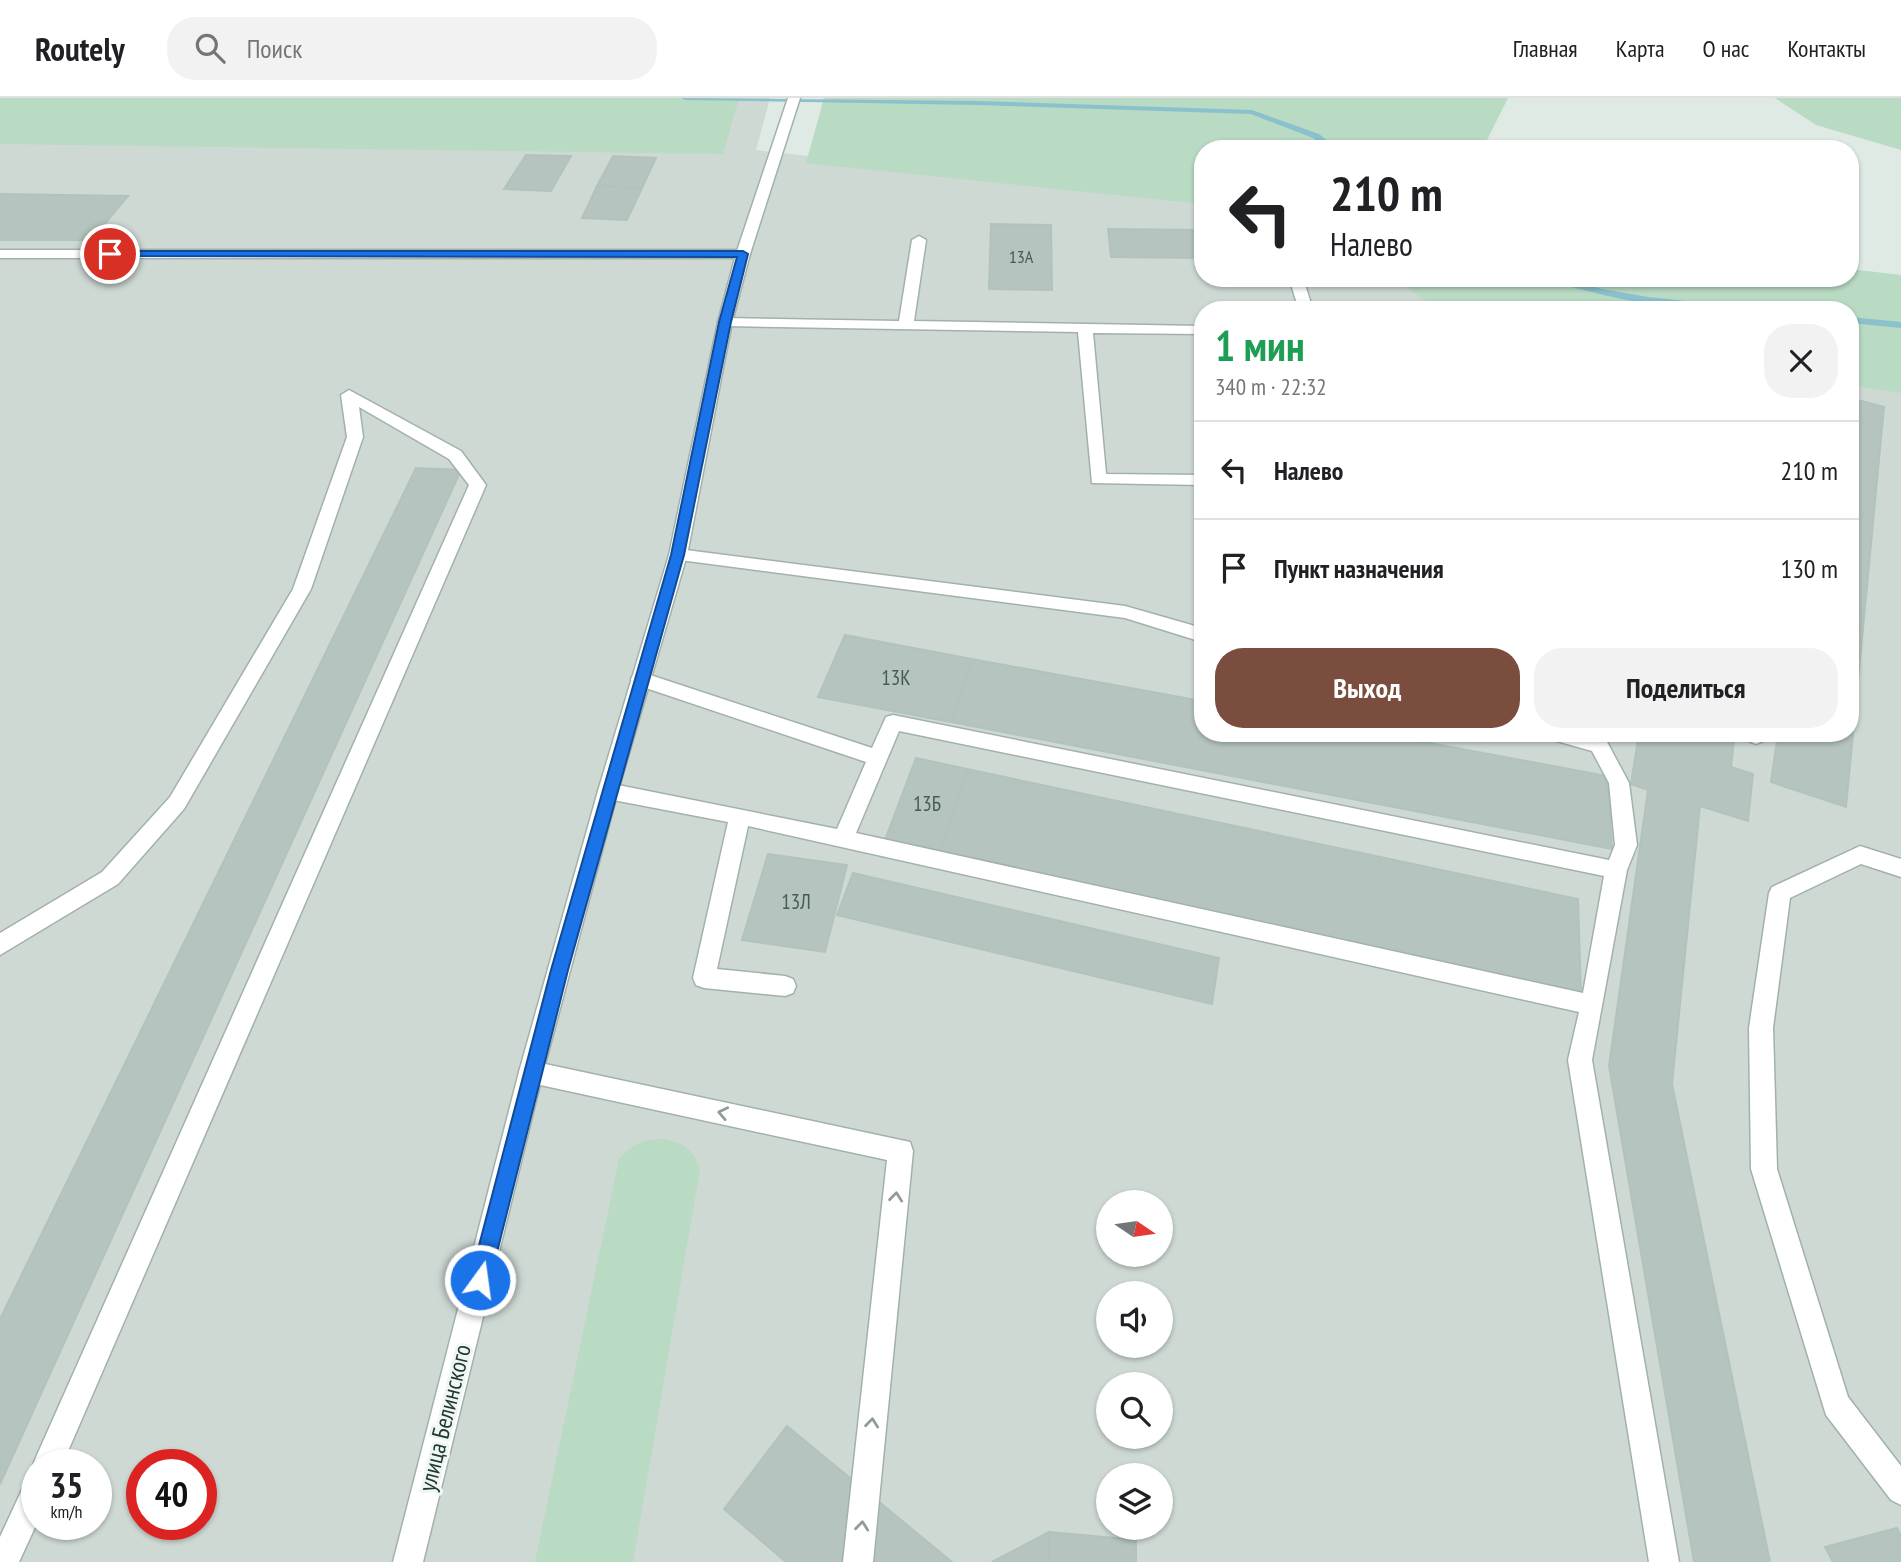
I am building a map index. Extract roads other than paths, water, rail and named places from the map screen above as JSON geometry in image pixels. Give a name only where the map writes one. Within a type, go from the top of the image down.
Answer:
[{"type":"street","name":"улица Белинского","points":[[408,1562],[531,1072],[608,791],[678,555],[725,322],[743,254],[792,104]]},
{"type":"street","points":[[906,324],[919,240]]},
{"type":"street","points":[[0,254],[743,254]]},
{"type":"street","points":[[725,322],[1194,330]]},
{"type":"street","points":[[1085,328],[1098,479],[1194,480]]},
{"type":"street","points":[[0,945],[110,878],[177,803],[302,589],[355,437],[349,395],[455,455],[478,485],[54,1449]]},
{"type":"street","points":[[678,555],[1125,612],[1194,633]]},
{"type":"street","points":[[641,679],[877,758]]},
{"type":"street","points":[[843,839],[893,722],[1616,870]]},
{"type":"street","points":[[1601,742],[1619,783],[1626,845],[1616,870],[1580,1060],[1664,1562]]},
{"type":"street","points":[[608,791],[740,816],[1592,1005]]},
{"type":"street","points":[[740,816],[704,978],[785,986]]},
{"type":"street","points":[[1901,868],[1860,855],[1780,893],[1761,1028],[1764,1169],[1836,1405],[1901,1490]]},
{"type":"street","points":[[531,1072],[901,1152],[858,1562]]},
{"type":"street","points":[[4,1562],[21,1524]]},
{"type":"waterway","points":[[685,98],[977,103],[1252,112],[1322,140]]},
{"type":"waterway","points":[[1582,287],[1656,301]]},
{"type":"waterway","points":[[1859,321],[1901,325]]}]
